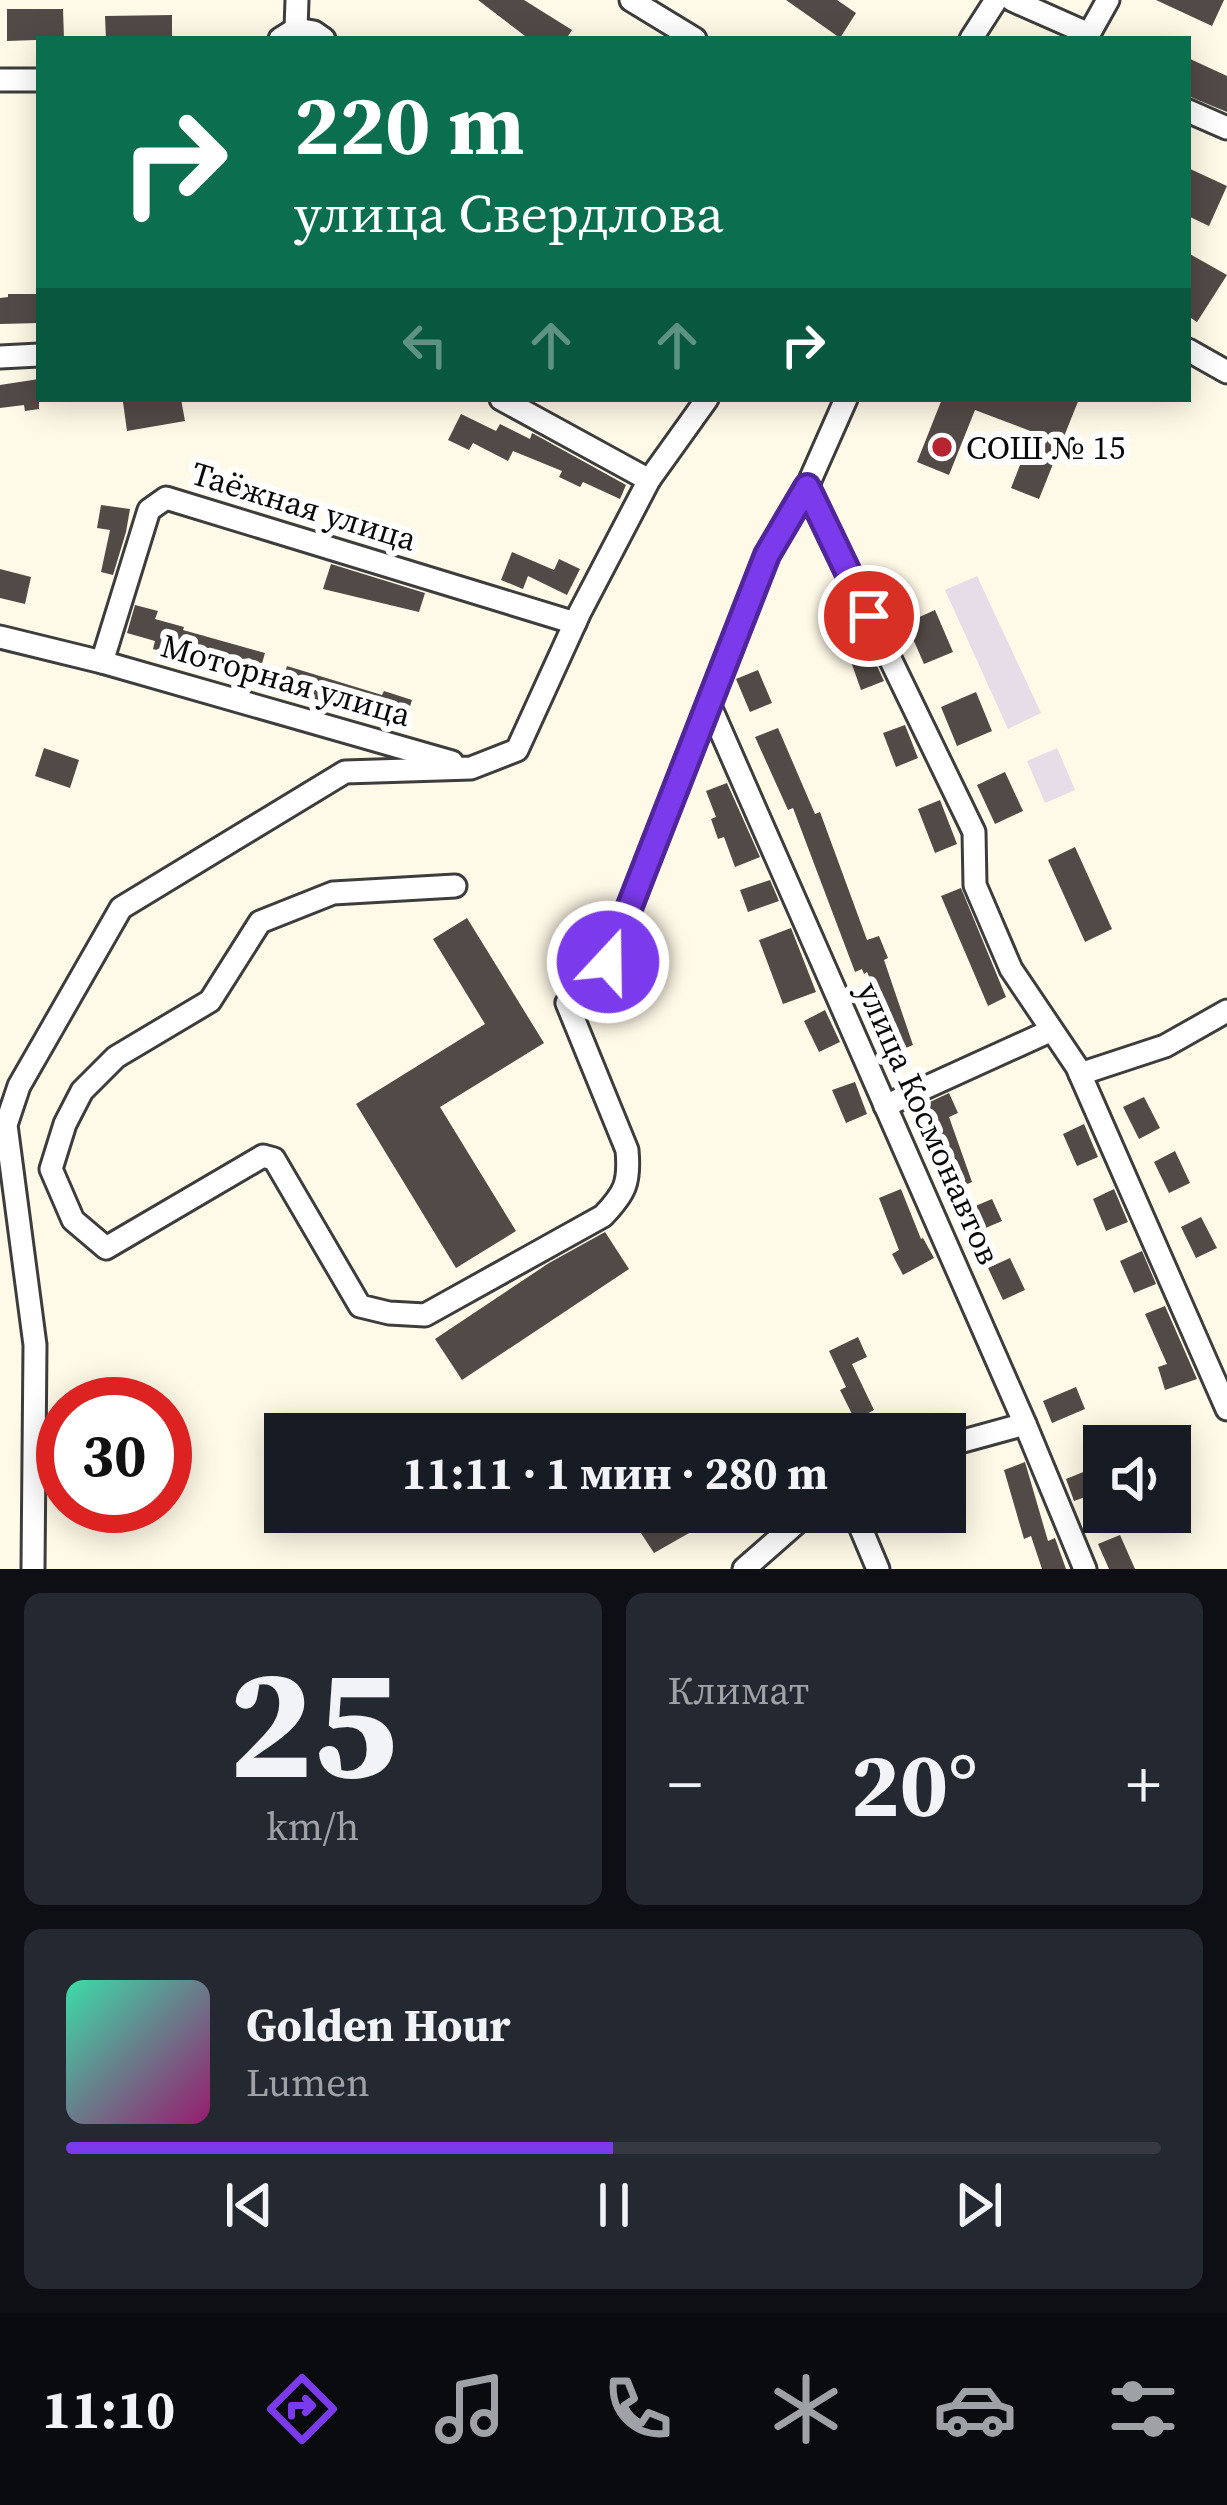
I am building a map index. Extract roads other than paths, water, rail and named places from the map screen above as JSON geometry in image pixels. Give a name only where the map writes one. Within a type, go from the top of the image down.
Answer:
[{"type":"street","points":[[297,0],[288,34],[314,32],[320,36]]},
{"type":"street","points":[[631,0],[690,36]]},
{"type":"street","points":[[973,36],[995,0]]},
{"type":"street","points":[[1012,0],[1089,34],[1108,0]]},
{"type":"street","points":[[0,80],[36,80]]},
{"type":"street","points":[[1191,112],[1227,128]]},
{"type":"street","points":[[1191,351],[1225,367]]},
{"type":"street","points":[[0,357],[36,355]]},
{"type":"street","points":[[506,402],[649,480]]},
{"type":"street","points":[[33,1569],[35,1345],[6,1126],[19,1086],[121,908],[345,772],[471,768],[517,750],[575,623],[649,480],[705,402]]},
{"type":"street","points":[[455,886],[333,893],[260,922],[209,1001],[116,1057],[82,1091],[64,1124],[51,1169],[74,1220],[106,1248],[263,1156],[274,1159],[360,1306],[425,1315],[603,1216],[621,1198],[629,1175],[627,1150],[567,1003],[608,962],[767,555],[807,487],[845,402]]},
{"type":"street","points":[[807,487],[974,832],[975,884],[1011,969],[1080,1074],[1227,1409]]},
{"type":"street","name":"Таёжная улица","points":[[105,652],[149,510],[166,498],[575,623]]},
{"type":"street","name":"Моторная улица","points":[[0,637],[105,652],[471,768]]},
{"type":"street","name":"улица Космонавтов","points":[[709,704],[1085,1569]]},
{"type":"street","points":[[1080,1074],[1165,1046],[1227,1011]]},
{"type":"street","points":[[885,1106],[1050,1031]]},
{"type":"street","points":[[966,1439],[1025,1424]]},
{"type":"street","points":[[742,1568],[784,1533]]},
{"type":"street","points":[[863,1533],[878,1569]]},
{"type":"place","name":"СОШ № 15","points":[[942,447]]}]
